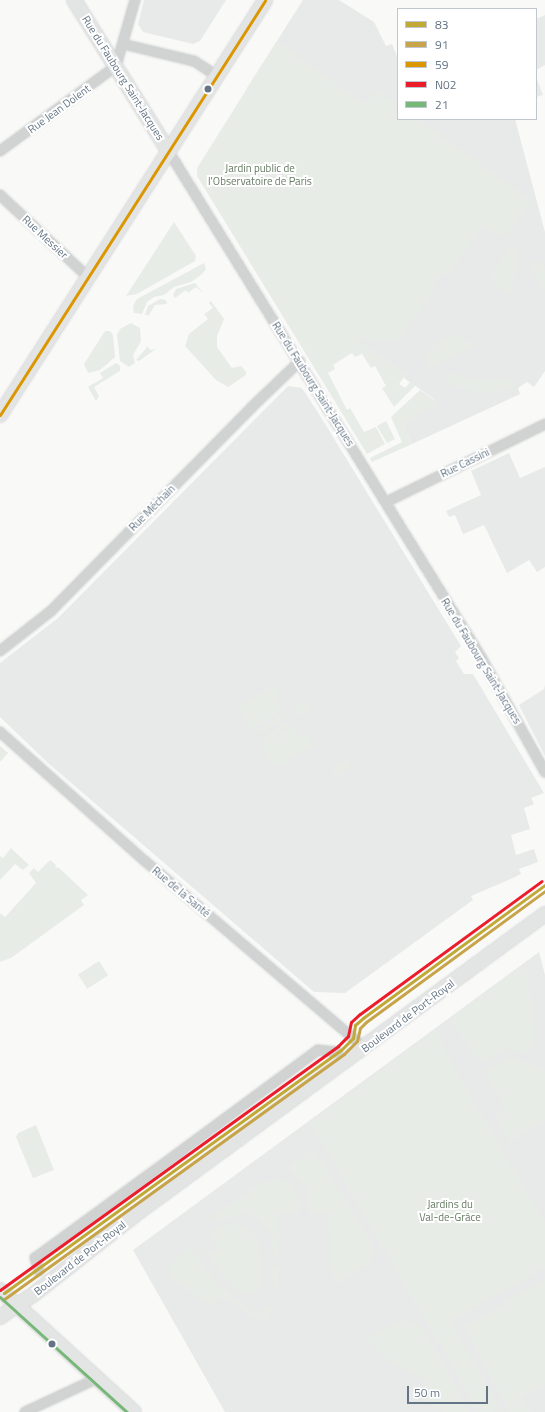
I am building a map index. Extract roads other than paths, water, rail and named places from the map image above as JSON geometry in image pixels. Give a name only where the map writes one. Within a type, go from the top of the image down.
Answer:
[{"type":"main road","name":"Rue du Faubourg Saint-Jacques","points":[[74,0],[169,152]]},
{"type":"main road","points":[[0,415],[89,278],[265,0]]},
{"type":"main road","name":"Boulevard de Port-Royal","points":[[0,1316],[18,1305],[140,1211],[365,1048],[545,914]]},
{"type":"main road","points":[[0,1290],[134,1412]]},
{"type":"street","points":[[116,66],[135,0]]},
{"type":"street","points":[[123,44],[194,61],[217,76]]},
{"type":"street","name":"Rue Jean Dolent","points":[[0,151],[116,66]]},
{"type":"street","name":"Rue du Faubourg Saint-Jacques","points":[[169,152],[300,361],[386,502],[506,700],[545,772]]},
{"type":"street","name":"Rue Messier","points":[[0,195],[89,278]]},
{"type":"street","name":"Rue Méchain","points":[[0,651],[51,610],[252,407],[300,361]]},
{"type":"street","name":"Rue Cassini","points":[[386,502],[545,424]]},
{"type":"street","name":"Rue de la Santé","points":[[0,732],[139,856],[365,1048]]},
{"type":"street","name":"Boulevard de Port-Royal","points":[[39,1271],[36,1258],[318,1050],[337,1052]]},
{"type":"street","points":[[25,1412],[98,1378]]},
{"type":"park label","name":"Jardin public de l'Observatoire de Paris","points":[[260,175]]},
{"type":"park label","name":"Jardins du Val-de-Grâce","points":[[450,1211]]}]
